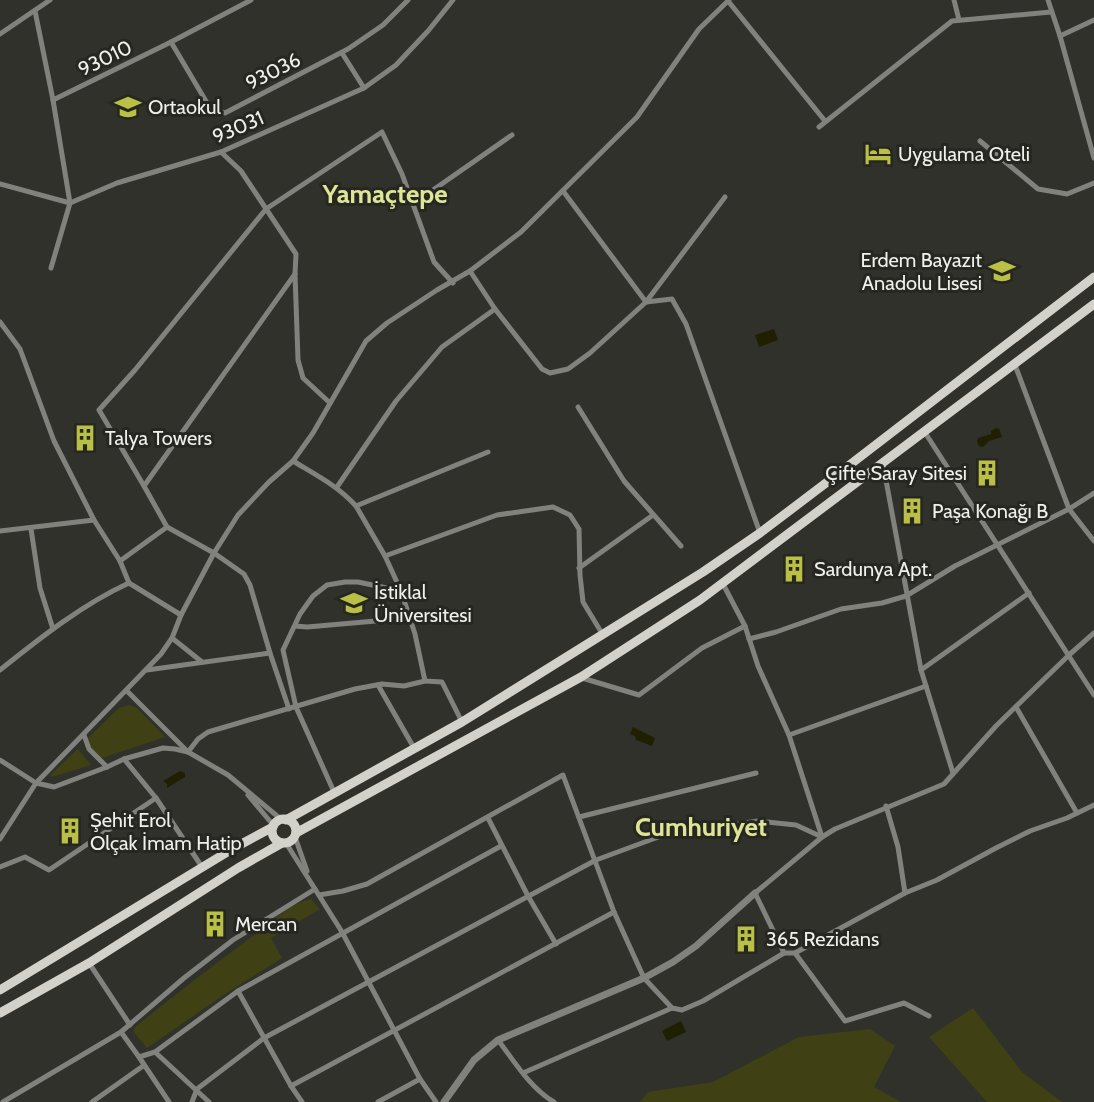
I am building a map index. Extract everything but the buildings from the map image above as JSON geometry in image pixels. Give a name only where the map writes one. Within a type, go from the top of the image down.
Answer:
[{"type":"main road","points":[[0,990],[202,867],[462,722],[703,572],[760,533],[1094,277]]},
{"type":"main road","points":[[0,1013],[89,963],[238,868],[295,835],[581,678],[723,584],[1094,304]]},
{"type":"main road","points":[[279,823],[292,823],[295,835]]},
{"type":"main road","points":[[279,823],[273,835],[284,843]]},
{"type":"street","points":[[0,34],[50,0]]},
{"type":"street","points":[[232,0],[236,8]]},
{"type":"street","name":"93010","points":[[35,11],[53,100],[251,0]]},
{"type":"street","name":"93036","points":[[171,42],[210,108],[225,112],[342,52],[383,25],[408,0]]},
{"type":"street","name":"93031","points":[[70,203],[117,183],[221,152],[364,88],[396,65],[428,32],[453,0]]},
{"type":"street","points":[[0,839],[36,783],[146,670],[172,639],[181,615],[214,553],[238,515],[269,482],[293,461],[313,433],[366,341],[387,323],[437,290],[453,283],[521,232],[637,117],[699,30],[728,0],[825,121]]},
{"type":"street","points":[[954,0],[959,20]]},
{"type":"street","points":[[1048,0],[1094,158]]},
{"type":"street","points":[[819,127],[952,21],[1051,12]]},
{"type":"street","points":[[1060,36],[1094,20]]},
{"type":"street","points":[[342,52],[364,88]]},
{"type":"street","points":[[51,268],[70,203],[53,100]]},
{"type":"street","points":[[289,709],[250,585],[244,574],[214,553],[168,527],[99,410],[135,370],[266,209],[382,132],[402,174],[434,262],[453,283]]},
{"type":"street","points":[[413,204],[512,135]]},
{"type":"street","points":[[980,141],[1038,189],[1067,194],[1094,183]]},
{"type":"street","points":[[221,152],[241,171],[296,254],[297,360],[303,378],[330,404]]},
{"type":"street","points":[[0,184],[70,203]]},
{"type":"street","points":[[563,191],[646,302]]},
{"type":"street","points":[[470,271],[495,309],[542,369],[550,373],[557,373],[568,369],[590,353],[646,302],[725,197]]},
{"type":"street","points":[[144,486],[295,274]]},
{"type":"street","points":[[646,302],[672,299],[686,324],[760,533]]},
{"type":"street","points":[[337,487],[396,401],[442,347],[495,309]]},
{"type":"street","points":[[0,322],[20,349],[54,441],[94,520],[120,561],[129,583],[181,615]]},
{"type":"street","points":[[1015,365],[1069,509],[1094,541]]},
{"type":"street","points":[[578,407],[624,481],[681,546]]},
{"type":"street","points":[[924,431],[1094,695]]},
{"type":"street","points":[[356,506],[488,452]]},
{"type":"street","points":[[293,461],[337,487],[356,506],[385,556],[401,591],[425,681]]},
{"type":"street","points":[[883,464],[921,670],[953,773]]},
{"type":"street","points":[[749,639],[842,609],[882,603],[906,596],[955,566],[1069,509],[1094,493]]},
{"type":"street","points":[[385,556],[497,515],[553,507],[570,515],[579,529],[579,568],[583,602],[603,635]]},
{"type":"street","points":[[579,568],[653,515]]},
{"type":"street","points":[[0,531],[94,520]]},
{"type":"street","points":[[120,561],[168,527]]},
{"type":"street","points":[[31,529],[40,588],[52,629]]},
{"type":"street","points":[[334,792],[296,707],[283,650],[313,596],[327,585],[358,582],[401,591]]},
{"type":"street","points":[[0,670],[52,629],[129,583]]},
{"type":"street","points":[[723,584],[745,626],[758,666],[789,735],[822,837]]},
{"type":"street","points":[[921,670],[1029,593]]},
{"type":"street","points":[[295,626],[307,627],[410,618]]},
{"type":"street","points":[[581,678],[639,695],[702,648],[745,626]]},
{"type":"street","points":[[444,1102],[474,1060],[498,1040],[644,978],[673,962],[696,946],[822,837],[886,806],[944,784],[1016,707],[1094,633]]},
{"type":"street","points":[[172,639],[202,662]]},
{"type":"street","points":[[146,670],[270,653]]},
{"type":"street","points":[[188,752],[198,739],[208,732],[355,688],[378,685],[404,686],[425,681],[442,682],[462,722]]},
{"type":"street","points":[[378,685],[414,748]]},
{"type":"street","points":[[789,735],[926,686]]},
{"type":"street","points":[[126,691],[188,752],[228,776],[279,823]]},
{"type":"street","points":[[1016,707],[1077,813]]},
{"type":"street","points":[[84,735],[89,749],[108,767]]},
{"type":"street","points":[[0,760],[36,783],[54,787],[124,759],[163,748],[188,752]]},
{"type":"street","points":[[124,759],[156,798],[202,867]]},
{"type":"street","points":[[579,817],[756,773]]},
{"type":"street","points":[[319,895],[367,884],[563,775],[614,912],[644,978],[672,1008]]},
{"type":"street","points":[[239,785],[279,823]]},
{"type":"street","points":[[0,867],[25,857],[49,870],[156,798]]},
{"type":"street","points":[[523,1073],[672,1008],[682,1010],[703,1001],[784,953],[795,953],[1030,831],[1094,805]]},
{"type":"street","points":[[886,806],[898,847],[905,894]]},
{"type":"street","points":[[488,818],[501,846],[556,944]]},
{"type":"street","points":[[192,1102],[196,1089],[264,1038],[596,860],[662,836],[758,821],[796,825],[822,837]]},
{"type":"street","points":[[295,835],[311,882]]},
{"type":"street","points":[[284,843],[342,932],[420,1079],[436,1102]]},
{"type":"street","points":[[139,1057],[155,1052],[238,992],[342,932],[501,846]]},
{"type":"street","points":[[3,1102],[121,1032],[233,940],[315,889]]},
{"type":"street","points":[[755,893],[784,953]]},
{"type":"street","points":[[291,1086],[614,912]]},
{"type":"street","points":[[795,953],[845,1021],[904,1003],[929,1016]]},
{"type":"street","points":[[89,963],[130,1025]]},
{"type":"street","points":[[238,992],[302,1102]]},
{"type":"street","points":[[121,1032],[169,1102]]},
{"type":"street","points":[[498,1040],[548,1101]]},
{"type":"street","points":[[155,1052],[208,1102]]},
{"type":"street","points":[[92,1102],[143,1066]]},
{"type":"street","points":[[378,1102],[420,1079]]},
{"type":"shaded area","points":[[774,329],[778,340],[759,347],[755,335]]},
{"type":"shaded area","points":[[999,429],[1002,437],[989,441],[983,447],[979,446],[978,438],[991,434],[991,431]]},
{"type":"shaded area","points":[[129,705],[137,708],[165,737],[102,758],[94,752],[88,738],[119,708]]},
{"type":"shaded area","points":[[633,727],[655,738],[652,746],[636,740],[635,736],[630,734]]},
{"type":"shaded area","points":[[78,749],[91,765],[52,777],[50,775]]},
{"type":"shaded area","points":[[180,771],[185,773],[185,777],[167,788],[167,784],[163,781]]},
{"type":"shaded area","points":[[311,899],[320,909],[271,938],[282,958],[147,1048],[133,1031],[150,1015],[280,914]]},
{"type":"shaded area","points":[[973,1008],[1022,1072],[1062,1102],[987,1102],[929,1037]]},
{"type":"shaded area","points":[[681,1021],[686,1032],[667,1041],[662,1031]]},
{"type":"shaded area","points":[[870,1029],[895,1046],[874,1087],[901,1102],[640,1102],[648,1092],[713,1082],[799,1037]]},
{"type":"place","name":"Ortaokul","points":[[128,107]]},
{"type":"place","name":"Uygulama Oteli","points":[[878,154]]},
{"type":"place","name":"Erdem Bayazıt Anadolu Lisesi","points":[[1002,271]]},
{"type":"place","name":"Talya Towers","points":[[85,438]]},
{"type":"place","name":"Çifte Saray Sitesi","points":[[987,473]]},
{"type":"place","name":"Paşa Konağı B","points":[[912,511]]},
{"type":"place","name":"Sardunya Apt.","points":[[794,569]]},
{"type":"place","name":"İstiklal Üniversitesi","points":[[354,603]]},
{"type":"place","name":"Şehit Erol Olçak İmam Hatip","points":[[70,831]]},
{"type":"place","name":"Mercan","points":[[215,924]]},
{"type":"place","name":"365 Rezidans","points":[[746,939]]},
{"type":"district","name":"Yamaçtepe","points":[[385,194]]},
{"type":"district","name":"Cumhuriyet","points":[[701,827]]}]
